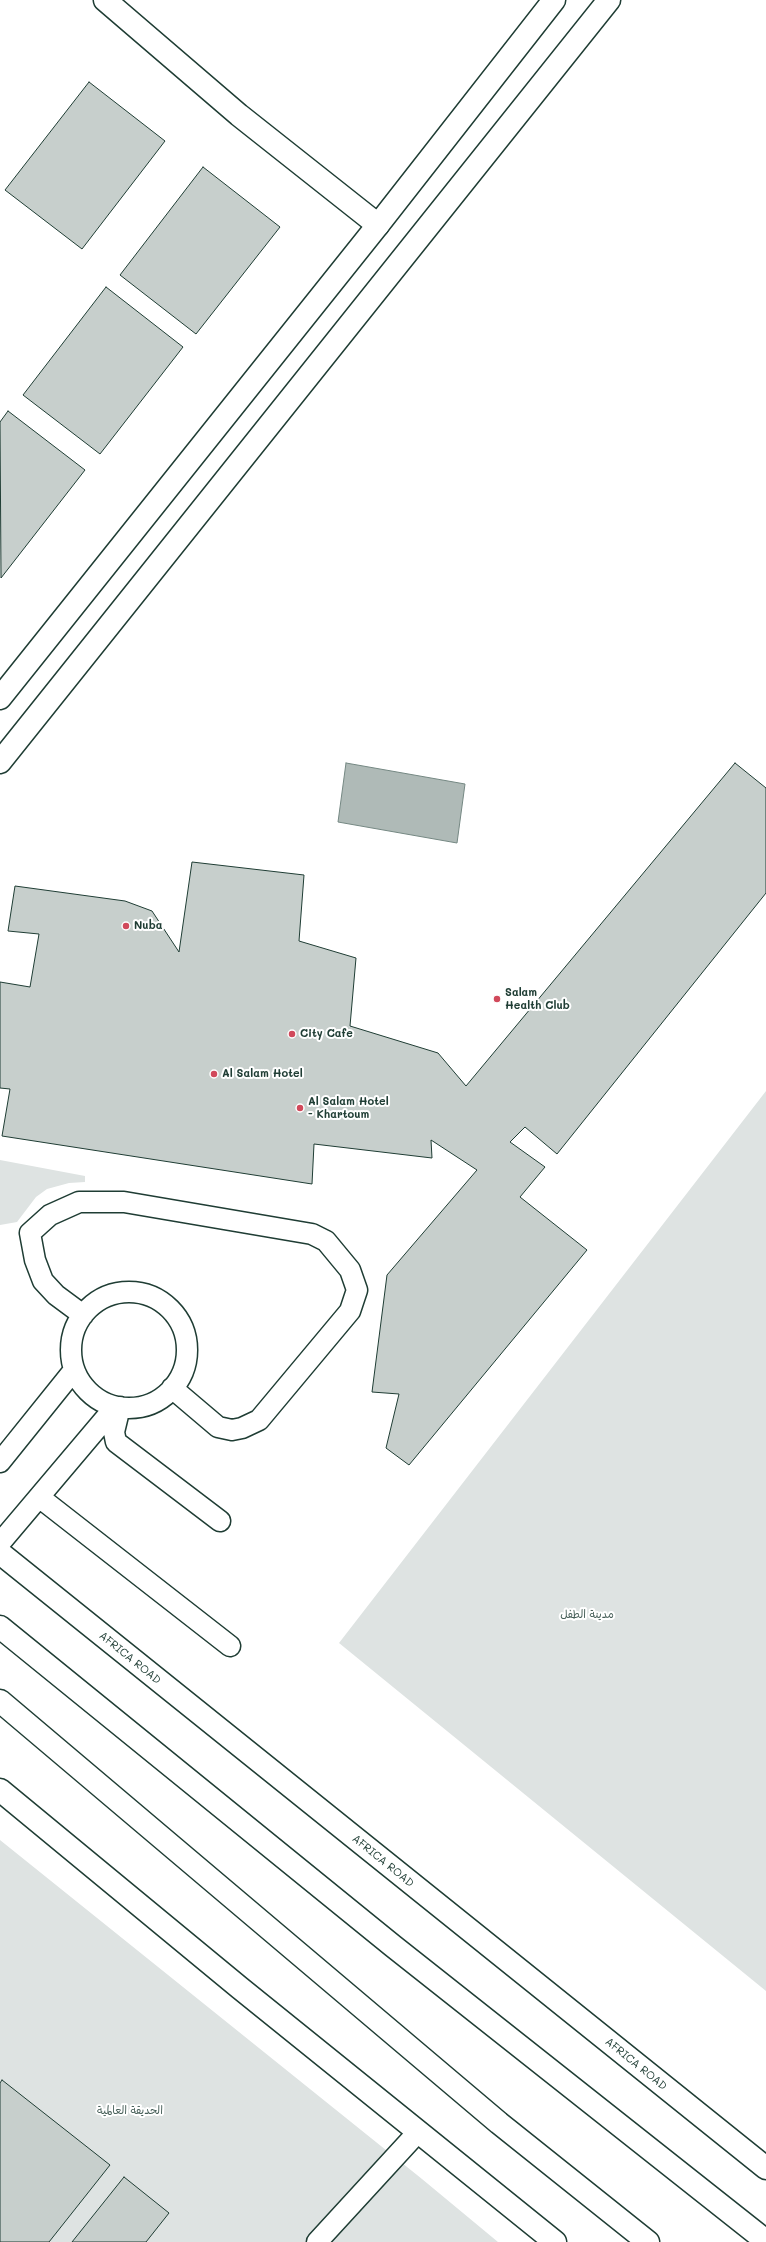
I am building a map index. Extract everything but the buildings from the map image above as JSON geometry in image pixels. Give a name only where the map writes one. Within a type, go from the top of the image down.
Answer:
[{"type":"main road","points":[[105,0],[239,115],[378,225]]},
{"type":"main road","points":[[0,698],[378,225],[554,0]]},
{"type":"main road","points":[[0,762],[609,0]]},
{"type":"main road","name":"AFRICA ROAD","points":[[0,1553],[766,2168]]},
{"type":"main road","points":[[0,1627],[392,1946],[766,2241]]},
{"type":"main road","points":[[0,1701],[499,2123],[648,2242]]},
{"type":"main road","points":[[0,1790],[418,2132],[555,2242]]},
{"type":"main road","points":[[747,2225],[766,2236]]},
{"type":"lane","points":[[83,1315],[56,1295],[43,1281],[35,1260],[30,1233],[50,1215],[79,1202],[124,1202],[312,1234],[326,1241],[350,1270],[357,1290],[350,1312],[259,1420],[242,1428],[232,1430],[218,1427],[172,1388]]},
{"type":"lane","points":[[133,1292],[152,1297],[168,1307],[180,1322],[186,1340],[186,1359],[180,1377],[172,1388],[153,1403],[134,1408],[117,1407],[97,1400],[83,1386],[74,1370],[71,1351],[73,1332],[83,1315],[97,1302],[114,1294],[133,1292]]},
{"type":"lane","points":[[0,1462],[74,1370]]},
{"type":"lane","points":[[0,1543],[117,1407]]},
{"type":"lane","points":[[117,1407],[114,1432],[116,1442],[220,1521]]},
{"type":"lane","points":[[39,1497],[230,1646]]},
{"type":"lane","points":[[317,2242],[418,2132]]},
{"type":"green space","name":"مدينة الطفل","points":[[766,1091],[766,1991],[339,1643]]},
{"type":"green space","points":[[0,1160],[85,1176],[85,1182],[69,1183],[47,1189],[36,1197],[17,1222],[0,1225]]},
{"type":"green space","name":"الحديقة العالمية","points":[[0,1840],[422,2179],[498,2242],[0,2242]]},
{"type":"shaded area","points":[[346,763],[465,784],[457,843],[338,822]]},
{"type":"place","name":"Nuba","points":[[126,926]]},
{"type":"place","name":"Salam Health Club","points":[[497,999]]},
{"type":"place","name":"City Cafe","points":[[292,1034]]},
{"type":"place","name":"Al Salam Hotel","points":[[214,1074]]},
{"type":"place","name":"Al Salam Hotel - Khartoum","points":[[300,1108]]}]
